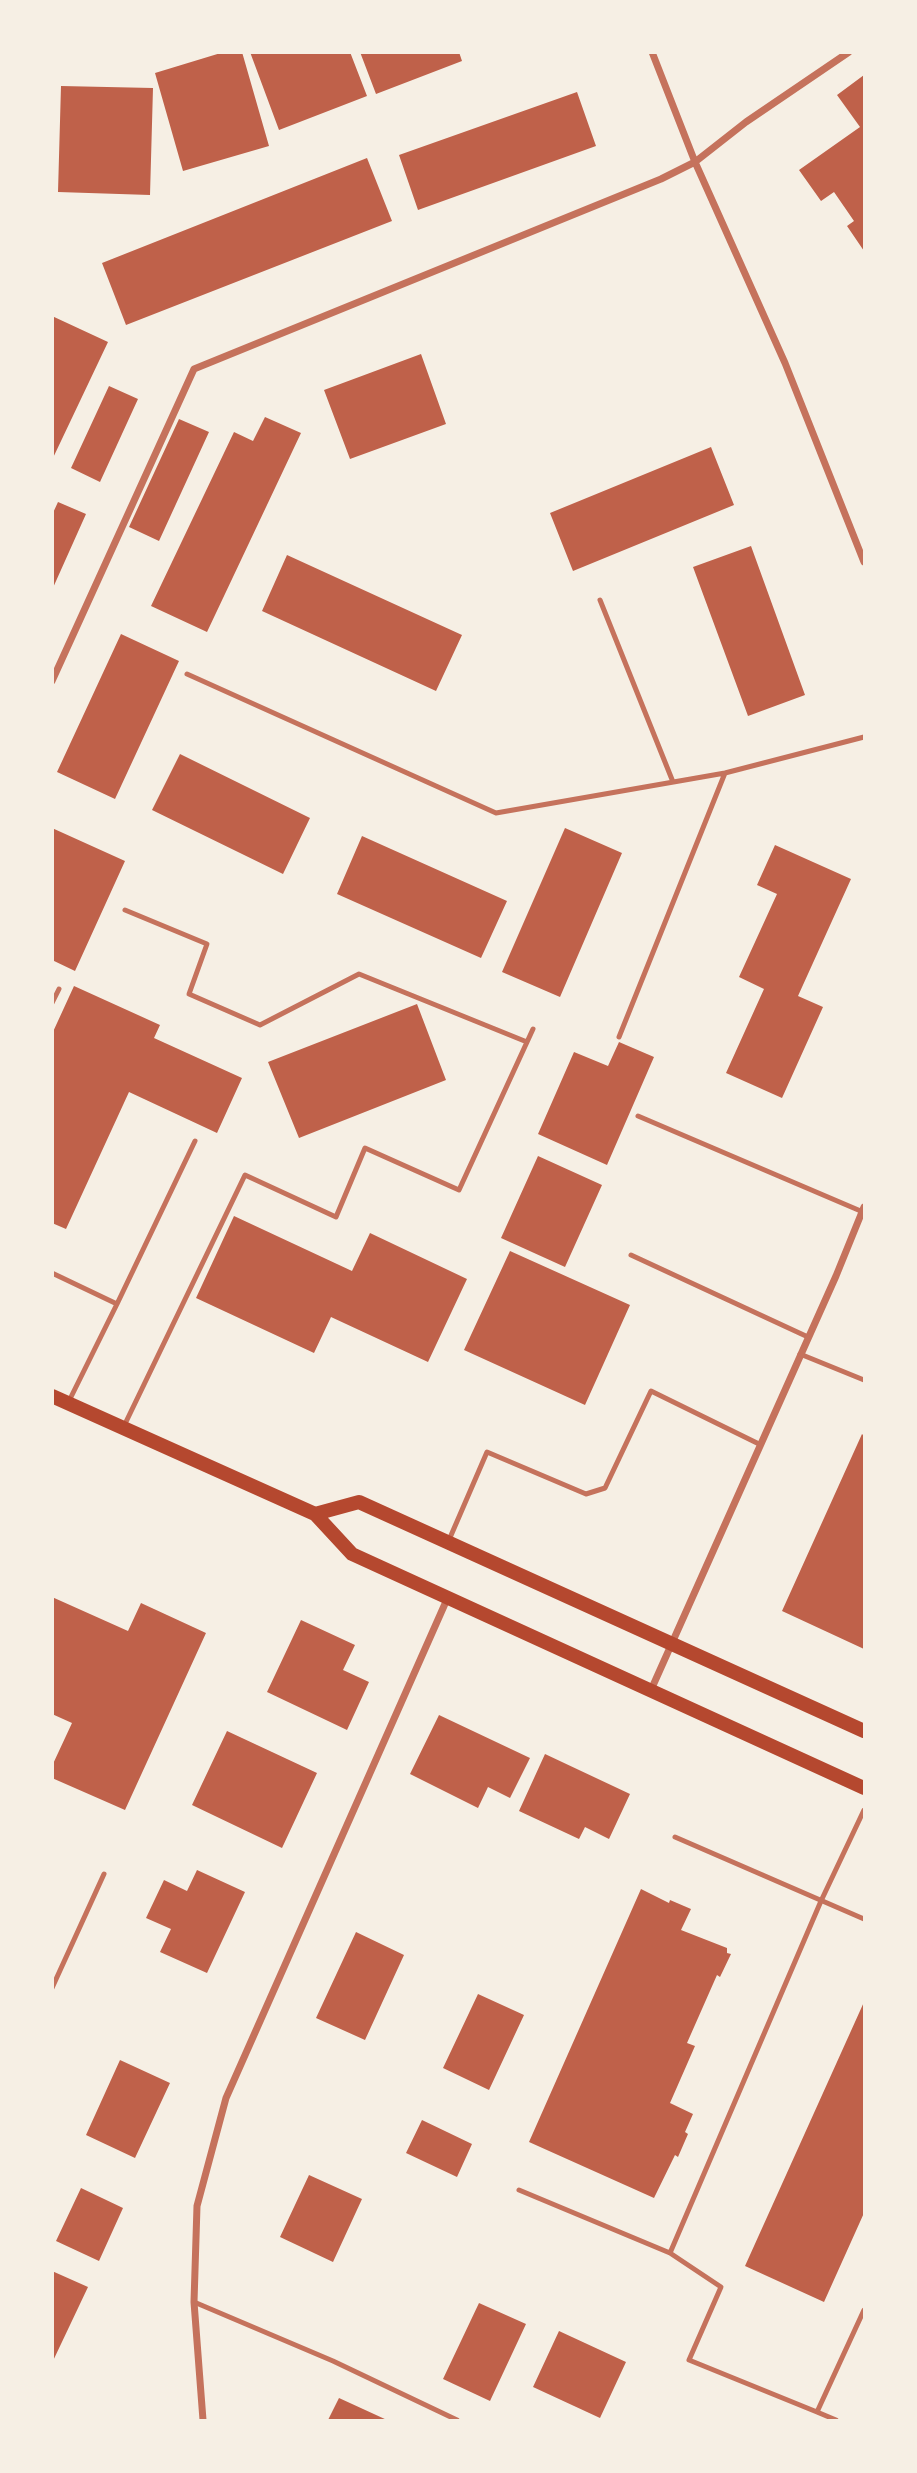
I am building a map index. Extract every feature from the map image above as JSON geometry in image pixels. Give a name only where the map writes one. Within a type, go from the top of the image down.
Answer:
[{"type":"main road","points":[[52,1396],[315,1514],[352,1553],[864,1788]]},
{"type":"main road","points":[[315,1514],[359,1502],[864,1731]]},
{"type":"street","points":[[652,52],[695,162],[785,363],[864,562]]},
{"type":"street","points":[[52,681],[194,369],[644,187],[695,162],[746,122],[849,52]]},
{"type":"street","points":[[651,1690],[864,1210]]},
{"type":"street","points":[[203,2420],[194,2302],[197,2206],[226,2098],[448,1596]]},
{"type":"lane","points":[[600,600],[673,782]]},
{"type":"lane","points":[[187,674],[496,813],[726,772],[864,737]]},
{"type":"lane","points":[[619,1037],[726,772]]},
{"type":"lane","points":[[125,910],[207,944],[189,994],[260,1025],[359,974],[527,1042]]},
{"type":"lane","points":[[52,1003],[58,989]]},
{"type":"lane","points":[[123,1429],[245,1175],[336,1217],[365,1148],[459,1190],[533,1029]]},
{"type":"lane","points":[[638,1116],[864,1210]]},
{"type":"lane","points":[[68,1403],[195,1140]]},
{"type":"lane","points":[[631,1255],[808,1337]]},
{"type":"lane","points":[[52,1273],[117,1304]]},
{"type":"lane","points":[[800,1354],[864,1380]]},
{"type":"lane","points":[[448,1542],[487,1452],[586,1494],[606,1488],[651,1391],[759,1444]]},
{"type":"lane","points":[[670,2253],[821,1901],[864,1810]]},
{"type":"lane","points":[[675,1837],[864,1919]]},
{"type":"lane","points":[[52,1988],[104,1874]]},
{"type":"lane","points":[[519,2190],[670,2253],[721,2287],[689,2360],[836,2420]]},
{"type":"lane","points":[[194,2302],[333,2361],[457,2420]]},
{"type":"lane","points":[[817,2412],[864,2310]]},
{"type":"building","points":[[224,52],[242,52],[269,146],[183,171],[155,73]]},
{"type":"building","points":[[250,52],[350,52],[367,96],[279,130]]},
{"type":"building","points":[[360,52],[459,52],[462,61],[376,94]]},
{"type":"building","points":[[864,75],[864,251],[847,226],[854,221],[834,192],[821,201],[799,170],[860,127],[837,95]]},
{"type":"building","points":[[61,86],[153,88],[150,195],[58,192]]},
{"type":"building","points":[[577,92],[596,146],[418,210],[399,155]]},
{"type":"building","points":[[367,158],[392,221],[126,325],[102,263]]},
{"type":"building","points":[[52,316],[108,342],[52,460]]},
{"type":"building","points":[[421,354],[446,424],[350,459],[324,390]]},
{"type":"building","points":[[109,386],[138,399],[100,482],[71,468]]},
{"type":"building","points":[[265,417],[301,433],[207,632],[151,606],[234,432],[253,441]]},
{"type":"building","points":[[179,419],[209,432],[159,541],[129,527]]},
{"type":"building","points":[[711,447],[734,505],[573,571],[550,513]]},
{"type":"building","points":[[58,502],[86,514],[52,590],[52,515]]},
{"type":"building","points":[[751,546],[805,695],[748,716],[693,567]]},
{"type":"building","points":[[287,555],[462,635],[436,691],[262,611]]},
{"type":"building","points":[[121,634],[179,661],[115,799],[57,772]]},
{"type":"building","points":[[180,754],[310,818],[283,874],[152,810]]},
{"type":"building","points":[[52,828],[125,861],[75,971],[52,960]]},
{"type":"building","points":[[565,828],[622,853],[560,997],[502,972]]},
{"type":"building","points":[[362,836],[507,901],[481,958],[337,894]]},
{"type":"building","points":[[775,845],[851,879],[798,996],[823,1007],[782,1098],[726,1073],[764,989],[739,977],[777,894],[757,885]]},
{"type":"building","points":[[74,986],[160,1025],[154,1038],[242,1078],[217,1133],[129,1092],[66,1229],[52,1223],[52,1034]]},
{"type":"building","points":[[417,1004],[446,1080],[299,1138],[268,1062]]},
{"type":"building","points":[[619,1042],[654,1057],[607,1165],[538,1134],[574,1052],[608,1066]]},
{"type":"building","points":[[538,1156],[602,1185],[565,1267],[501,1238]]},
{"type":"building","points":[[234,1216],[352,1271],[370,1233],[467,1279],[428,1362],[331,1317],[314,1353],[196,1298]]},
{"type":"building","points":[[510,1251],[630,1305],[585,1405],[464,1350]]},
{"type":"building","points":[[862,1434],[864,1436],[864,1649],[782,1611]]},
{"type":"building","points":[[52,1597],[128,1631],[141,1603],[206,1633],[125,1810],[52,1778],[52,1766],[72,1723],[52,1714]]},
{"type":"building","points":[[301,1620],[355,1645],[343,1670],[369,1682],[347,1730],[267,1692]]},
{"type":"building","points":[[439,1715],[530,1758],[510,1798],[488,1787],[478,1808],[410,1774]]},
{"type":"building","points":[[227,1731],[317,1773],[282,1848],[192,1805]]},
{"type":"building","points":[[545,1754],[630,1794],[609,1839],[585,1827],[579,1839],[519,1811]]},
{"type":"building","points":[[197,1870],[245,1892],[207,1973],[160,1952],[171,1929],[146,1918],[164,1880],[187,1891]]},
{"type":"building","points":[[641,1889],[669,1903],[670,1900],[691,1909],[681,1930],[727,1948],[727,1953],[731,1954],[720,1977],[717,1975],[687,2043],[695,2046],[670,2103],[693,2114],[678,2157],[675,2155],[654,2198],[529,2142]]},
{"type":"building","points":[[356,1932],[404,1955],[365,2040],[316,2018]]},
{"type":"building","points":[[478,1994],[524,2015],[489,2090],[443,2068]]},
{"type":"building","points":[[864,2002],[864,2213],[824,2302],[745,2266]]},
{"type":"building","points":[[120,2060],[170,2083],[135,2158],[86,2135]]},
{"type":"building","points":[[422,2120],[472,2144],[457,2177],[406,2153]]},
{"type":"building","points":[[309,2175],[362,2199],[333,2262],[280,2237]]},
{"type":"building","points":[[81,2188],[123,2208],[99,2261],[56,2241]]},
{"type":"building","points":[[52,2271],[88,2287],[52,2363]]},
{"type":"building","points":[[479,2303],[526,2324],[490,2401],[443,2379]]},
{"type":"building","points":[[559,2331],[626,2362],[600,2418],[533,2387]]},
{"type":"building","points":[[339,2398],[387,2420],[328,2420]]}]
